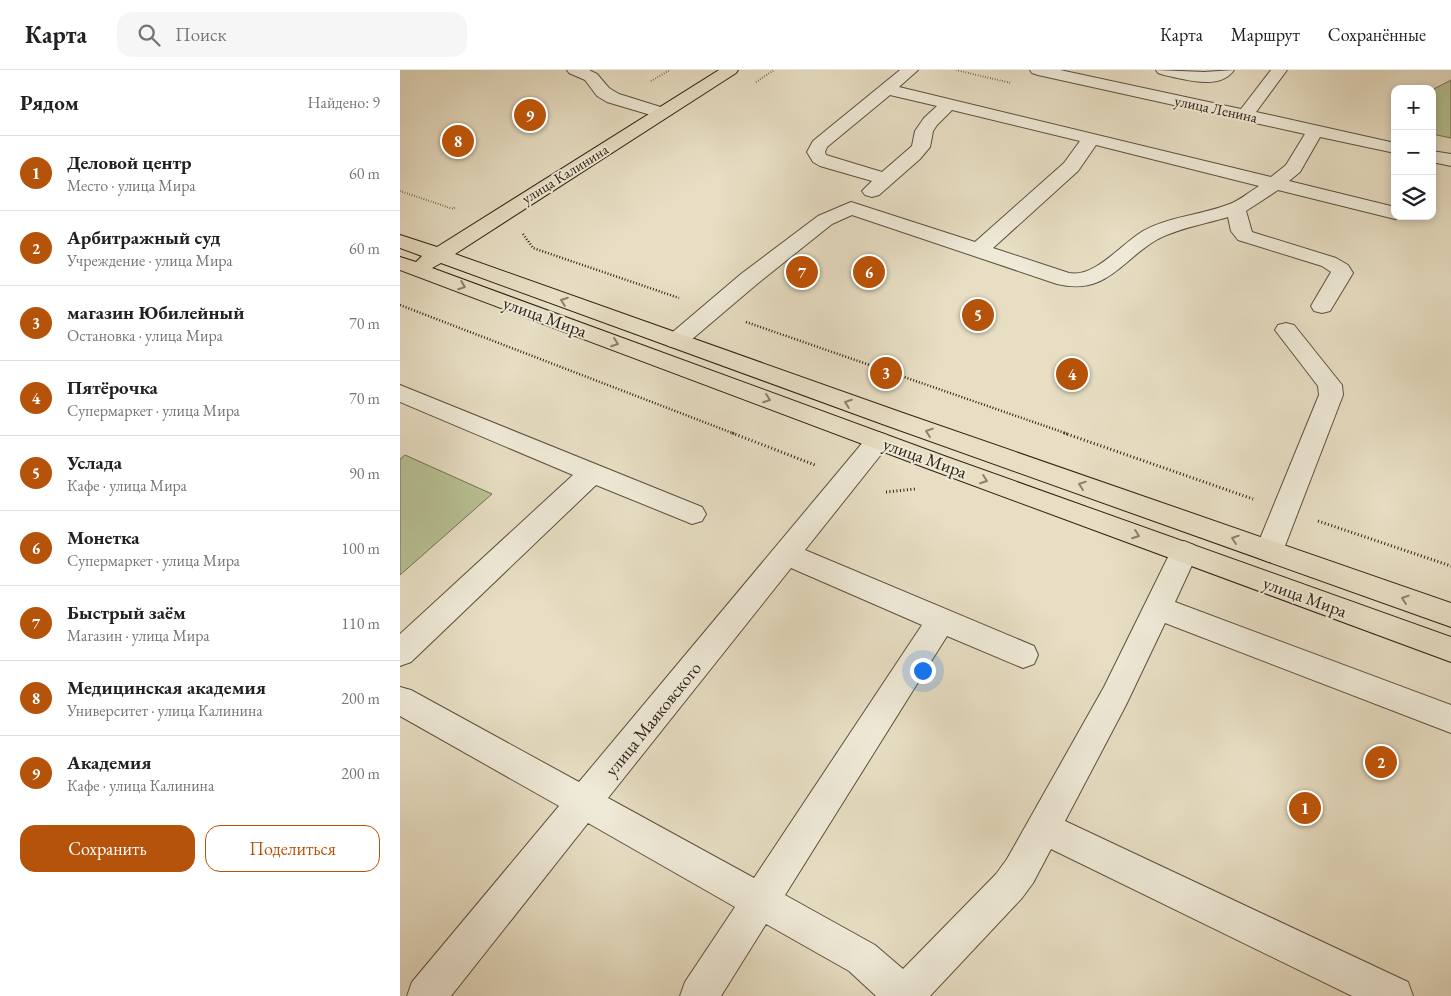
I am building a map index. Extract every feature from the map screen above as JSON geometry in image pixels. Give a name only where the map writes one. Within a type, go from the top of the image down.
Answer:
[{"type":"main road","name":"улица Калинина","points":[[406,271],[438,255],[730,70]]},
{"type":"main road","name":"улица Мира","points":[[400,241],[676,340],[886,430],[1184,552],[1451,650]]},
{"type":"main road","name":"улица Мира","points":[[406,271],[886,430],[1269,551],[1451,615]]},
{"type":"street","points":[[575,70],[591,77],[603,92],[613,98],[661,112]]},
{"type":"street","points":[[886,179],[827,162],[819,158],[816,152],[819,145],[910,70]]},
{"type":"street","name":"улица Ленина","points":[[1038,70],[1391,147]]},
{"type":"street","points":[[1164,70],[1207,76],[1218,75],[1226,70]]},
{"type":"street","points":[[1245,115],[1279,70]]},
{"type":"street","points":[[887,89],[1391,212]]},
{"type":"street","points":[[676,340],[825,220],[851,208],[914,155],[920,147],[924,131],[930,122],[948,105]]},
{"type":"street","points":[[851,208],[980,249],[1065,279],[1086,280],[1095,277],[1149,236],[1161,230],[1236,209],[1275,184],[1293,168],[1315,131]]},
{"type":"street","points":[[980,249],[1070,167],[1091,139]]},
{"type":"street","points":[[1436,157],[1451,160]]},
{"type":"street","points":[[1236,209],[1241,231],[1245,236],[1330,262],[1341,269],[1342,273],[1322,306]]},
{"type":"street","points":[[1269,551],[1331,395],[1330,384],[1286,330]]},
{"type":"street","points":[[402,397],[592,472],[692,514]]},
{"type":"street","name":"улица Маяковского","points":[[426,996],[584,804],[886,430]]},
{"type":"street","points":[[400,653],[592,472]]},
{"type":"street","points":[[400,700],[862,958],[905,995],[1009,886],[1020,871],[1115,696],[1184,552]]},
{"type":"street","points":[[787,554],[1023,655]]},
{"type":"street","points":[[1158,608],[1451,719]]},
{"type":"street","points":[[698,996],[942,619]]},
{"type":"street","points":[[1044,828],[1394,996]]},
{"type":"path","points":[[400,190],[453,208]]},
{"type":"path","points":[[523,234],[533,248],[1451,566]]},
{"type":"path","points":[[400,305],[816,465]]},
{"type":"green space","points":[[1451,80],[1451,138],[1436,135],[1436,88]]},
{"type":"green space","points":[[405,455],[492,494],[400,575],[400,459]]},
{"type":"place","name":"Академия","points":[[530,115]]},
{"type":"place","name":"Медицинская академия","points":[[458,141]]},
{"type":"place","name":"Быстрый заём","points":[[802,272]]},
{"type":"place","name":"Монетка","points":[[869,272]]},
{"type":"place","name":"Услада","points":[[978,315]]},
{"type":"place","name":"магазин Юбилейный","points":[[886,373]]},
{"type":"place","name":"Пятёрочка","points":[[1072,374]]},
{"type":"place","name":"Арбитражный суд","points":[[1381,762]]},
{"type":"place","name":"Деловой центр","points":[[1305,808]]}]
